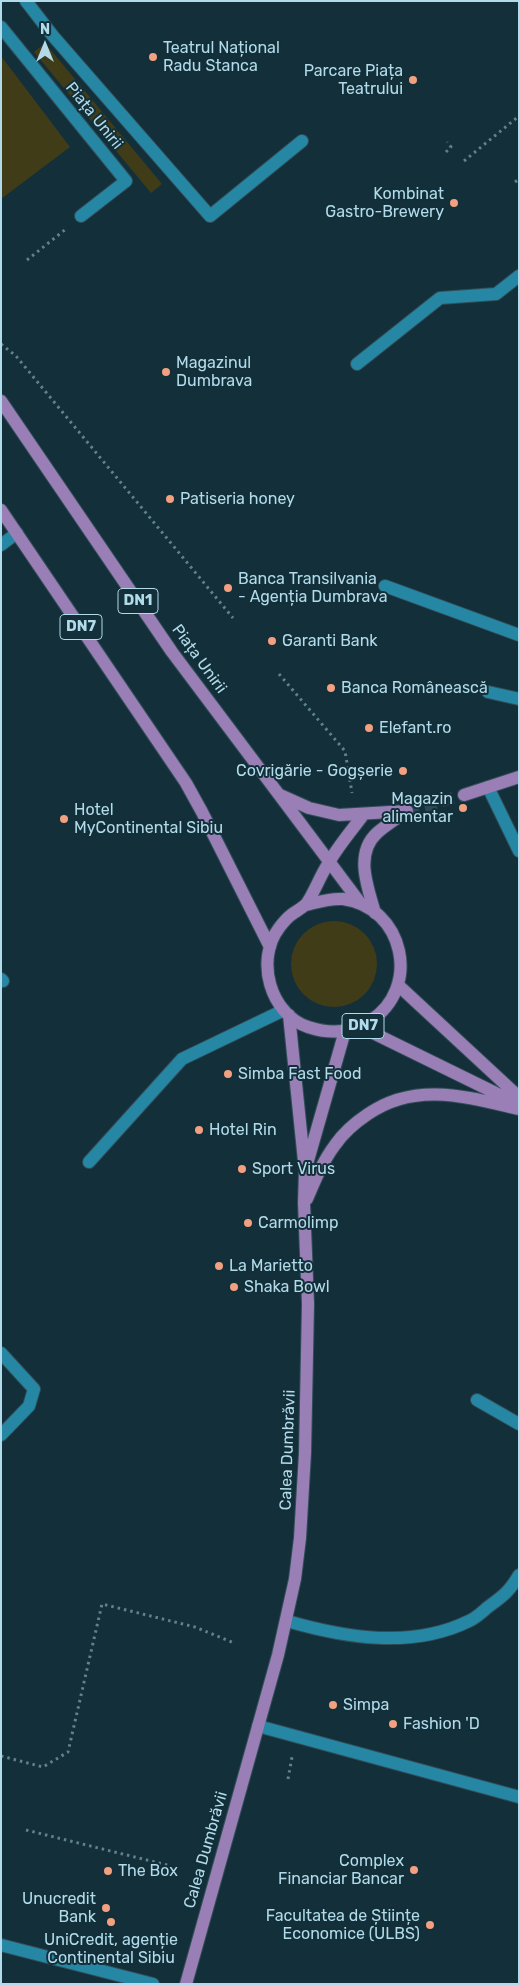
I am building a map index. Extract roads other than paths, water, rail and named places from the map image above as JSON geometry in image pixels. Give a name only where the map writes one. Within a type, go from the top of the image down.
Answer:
[{"type":"main road","name":"Piața Unirii","points":[[1,401],[172,652],[361,904]]},
{"type":"main road","name":"DN7","points":[[1,510],[186,782],[270,947]]},
{"type":"main road","points":[[464,795],[519,777]]},
{"type":"main road","points":[[278,794],[309,808],[339,815],[407,811],[376,834],[367,847],[364,860],[365,874],[375,912]]},
{"type":"main road","points":[[306,905],[329,862],[364,814]]},
{"type":"main road","name":"DN7","points":[[342,899],[361,904],[375,912],[389,927],[398,945],[400,972],[398,985],[390,1002],[377,1016],[361,1027],[345,1031],[325,1031],[306,1026],[287,1012],[270,987],[267,960],[277,930],[290,916],[306,905],[324,900],[342,899]]},
{"type":"main road","points":[[398,985],[519,1097]]},
{"type":"main road","name":"Calea Dumbrăvii","points":[[186,1984],[287,1621],[300,1538],[305,1453],[308,1304],[304,1203],[305,1171],[287,1012]]},
{"type":"main road","name":"DN7","points":[[361,1027],[519,1105]]},
{"type":"main road","name":"Calea Dumbrăvii","points":[[305,1171],[345,1031]]},
{"type":"main road","points":[[304,1203],[325,1160],[336,1143],[355,1122],[383,1103],[416,1095],[445,1094],[519,1109]]},
{"type":"street","points":[[26,1],[52,36],[210,216],[302,142]]},
{"type":"street","name":"Piața Unirii","points":[[1,26],[126,181],[81,216]]},
{"type":"street","points":[[357,364],[440,298],[496,294],[519,276]]},
{"type":"street","points":[[1,545],[17,533]]},
{"type":"street","points":[[385,586],[519,635]]},
{"type":"street","points":[[488,692],[519,699]]},
{"type":"street","points":[[488,787],[519,851]]},
{"type":"street","points":[[89,1162],[182,1059],[287,1012]]},
{"type":"street","points":[[1,1353],[34,1389],[29,1406],[1,1435]]},
{"type":"street","points":[[477,1400],[519,1424]]},
{"type":"street","points":[[287,1621],[325,1632],[390,1639],[426,1636],[470,1621],[514,1592],[519,1575]]},
{"type":"street","points":[[258,1726],[519,1797]]},
{"type":"street","points":[[1,1945],[152,1984]]},
{"type":"tunnel","points":[[407,811],[464,795]]},
{"type":"place","name":"Teatrul Național Radu Stanca","points":[[153,57]]},
{"type":"place","name":"Parcare Piața Teatrului","points":[[413,80]]},
{"type":"place","name":"Kombinat Gastro-Brewery","points":[[454,203]]},
{"type":"place","name":"Magazinul Dumbrava","points":[[166,372]]},
{"type":"place","name":"Patiseria honey","points":[[170,499]]},
{"type":"place","name":"Banca Transilvania - Agenția Dumbrava","points":[[228,588]]},
{"type":"place","name":"Garanti Bank","points":[[272,641]]},
{"type":"place","name":"Banca Românească","points":[[331,688]]},
{"type":"place","name":"Elefant.ro","points":[[369,728]]},
{"type":"place","name":"Covrigărie - Gogșerie","points":[[403,771]]},
{"type":"place","name":"Magazin alimentar","points":[[463,808]]},
{"type":"place","name":"Hotel MyContinental Sibiu","points":[[64,819]]},
{"type":"place","name":"Simba Fast Food","points":[[228,1074]]},
{"type":"place","name":"Hotel Rin","points":[[199,1130]]},
{"type":"place","name":"Sport Virus","points":[[242,1169]]},
{"type":"place","name":"Carmolimp","points":[[248,1223]]},
{"type":"place","name":"La Marietto","points":[[219,1266]]},
{"type":"place","name":"Shaka Bowl","points":[[234,1287]]},
{"type":"place","name":"Simpa","points":[[333,1705]]},
{"type":"place","name":"Fashion 'D","points":[[393,1724]]},
{"type":"place","name":"Complex Financiar Bancar","points":[[414,1870]]},
{"type":"place","name":"The Box","points":[[108,1871]]},
{"type":"place","name":"Unucredit Bank","points":[[106,1908]]},
{"type":"place","name":"UniCredit, agenție Continental Sibiu","points":[[111,1922]]},
{"type":"place","name":"Facultatea de Științe Economice (ULBS)","points":[[430,1925]]}]
